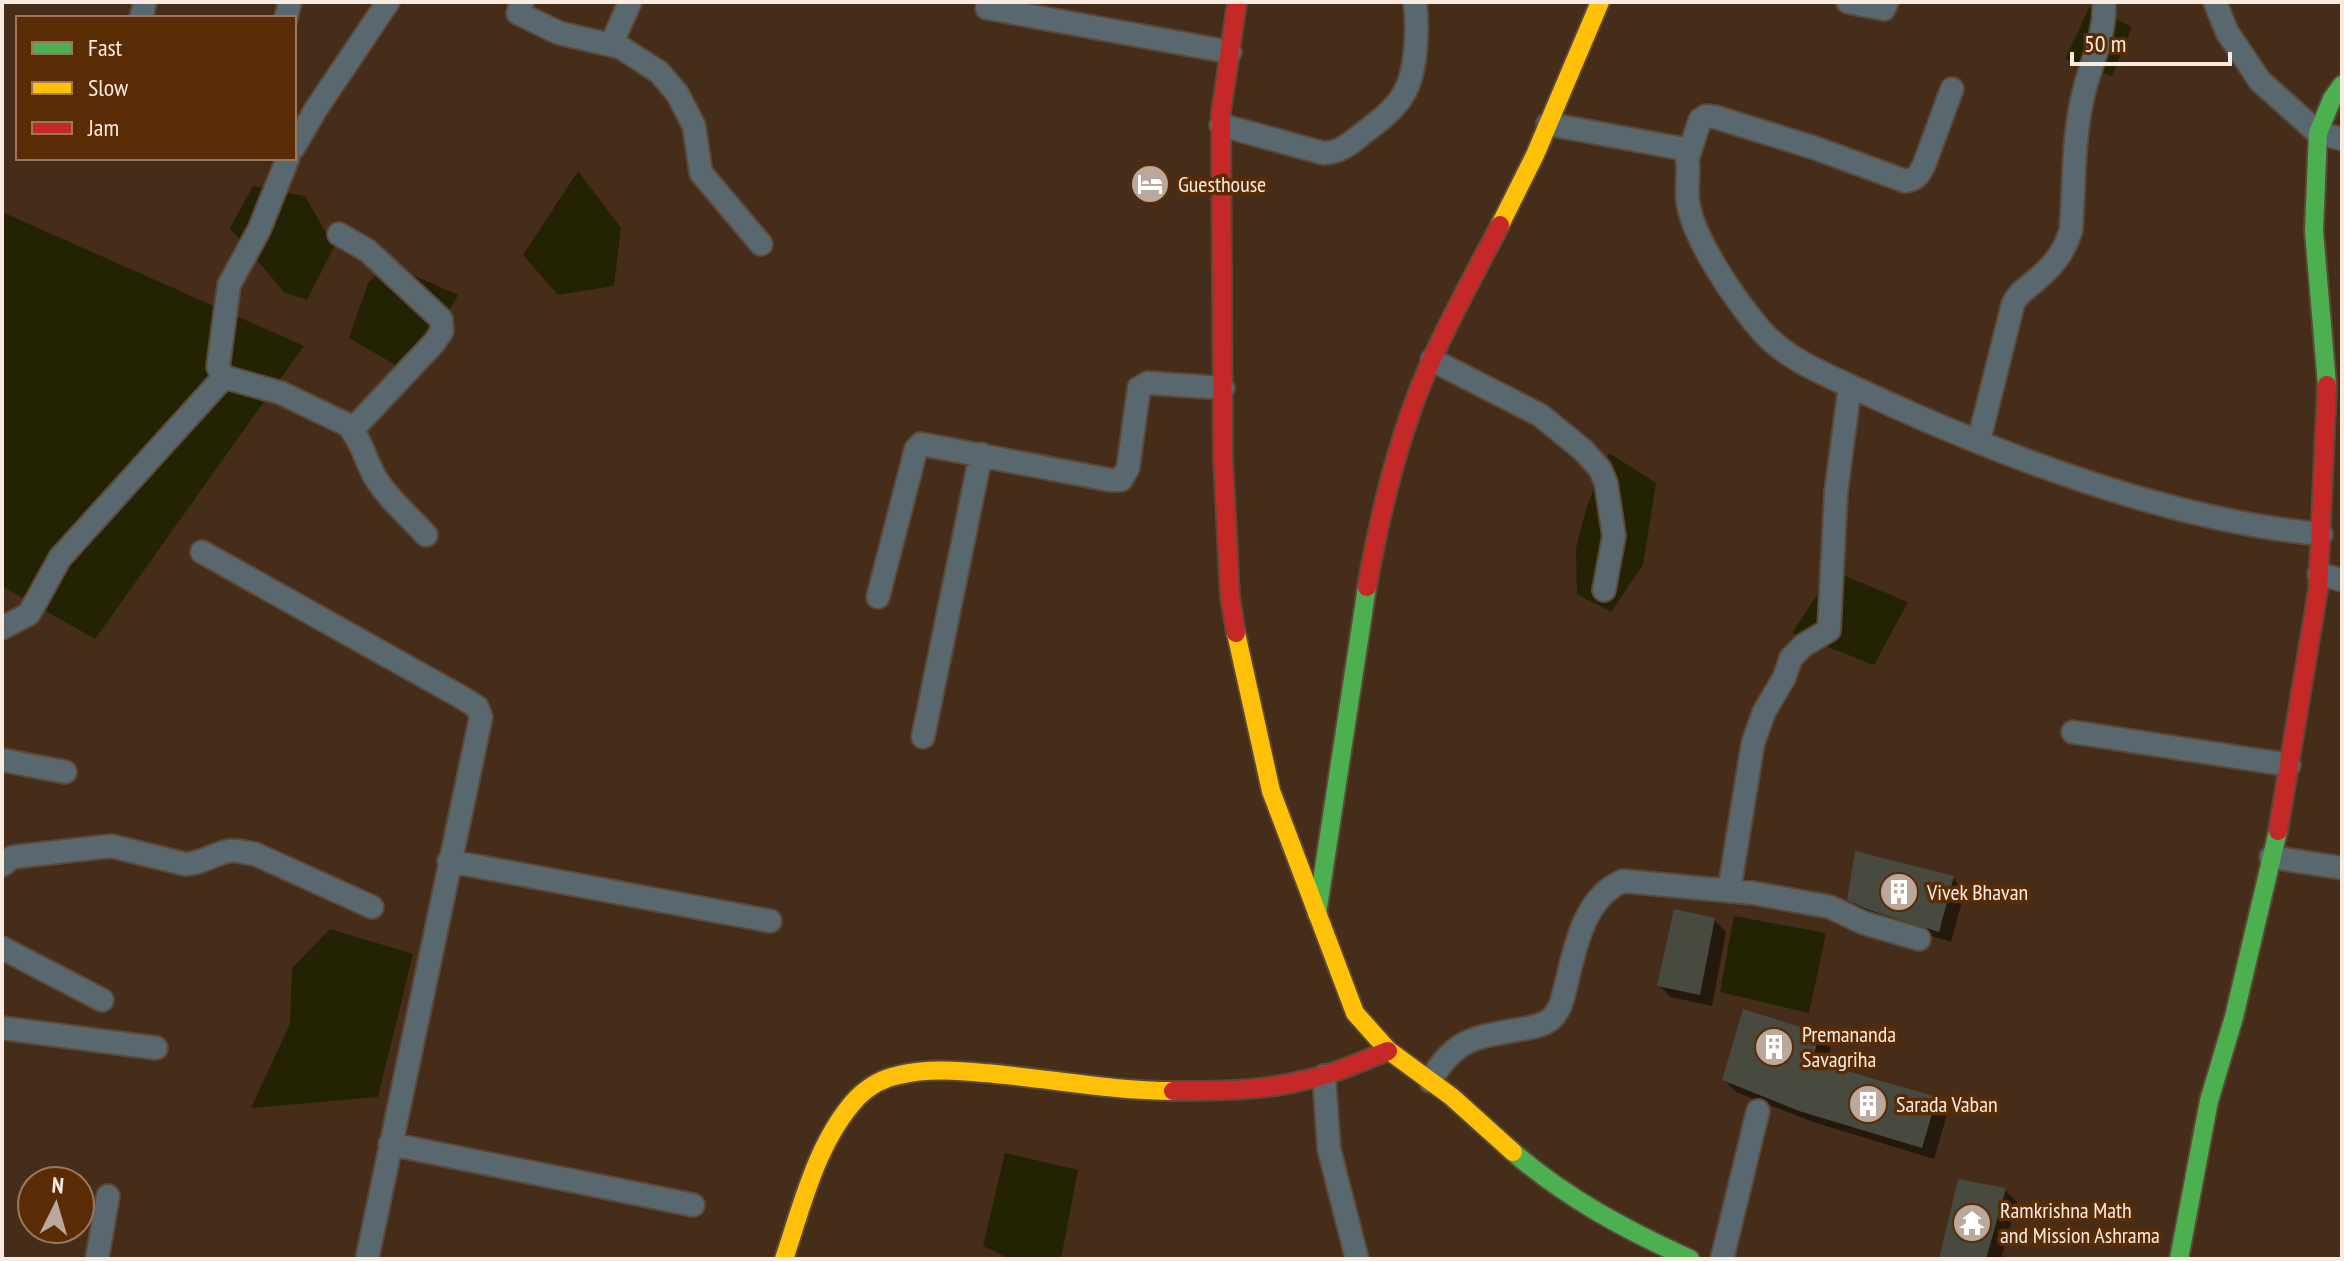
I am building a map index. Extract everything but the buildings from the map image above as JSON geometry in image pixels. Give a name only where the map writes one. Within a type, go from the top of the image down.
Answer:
[{"type":"main road","points":[[1237,2],[1221,125],[1223,457],[1230,597],[1239,655],[1271,791],[1355,1013],[1368,1033],[1549,1181],[1590,1209],[1690,1259]]},
{"type":"main road","points":[[1317,914],[1356,646],[1378,524],[1407,426],[1432,360],[1548,124],[1600,2]]},
{"type":"main road","points":[[2179,1259],[2209,1101],[2234,1017],[2284,805],[2319,574],[2334,360],[2314,231],[2318,133],[2332,99],[2342,85]]},
{"type":"main road","points":[[784,1259],[819,1158],[854,1100],[874,1084],[899,1073],[990,1073],[1148,1091],[1261,1087],[1324,1076],[1388,1051]]},
{"type":"street","points":[[296,144],[388,2]]},
{"type":"street","points":[[522,2],[518,13],[543,27],[611,45],[659,72],[677,93],[694,126],[701,173],[761,244]]},
{"type":"street","points":[[611,45],[630,2]]},
{"type":"street","points":[[1221,125],[1323,153],[1333,153],[1347,145],[1377,123],[1405,93],[1414,59],[1415,2]]},
{"type":"street","points":[[1848,2],[1877,9],[1884,9],[1887,2]]},
{"type":"street","points":[[1979,440],[2017,294],[2057,260],[2071,230],[2080,110],[2086,78],[2102,36],[2104,2]]},
{"type":"street","points":[[2215,2],[2227,32],[2260,81],[2318,133],[2342,139]]},
{"type":"street","points":[[987,8],[1230,52]]},
{"type":"street","points":[[1952,89],[1918,177],[1905,181],[1815,148],[1715,117],[1706,116],[1700,120],[1688,157],[1687,200],[1693,225],[1761,331],[1815,369],[1850,386],[2071,476],[2146,499],[2250,524],[2321,534]]},
{"type":"street","points":[[1548,124],[1684,149],[1688,157]]},
{"type":"street","points":[[287,160],[259,230],[229,285],[218,367],[224,377],[281,393],[318,409],[352,430],[374,476],[426,535]]},
{"type":"street","points":[[339,234],[368,251],[437,314],[441,319],[442,331],[352,430]]},
{"type":"street","points":[[1432,360],[1540,415],[1583,450],[1600,469],[1606,483],[1614,536],[1604,590]]},
{"type":"street","points":[[2,628],[29,614],[60,558],[224,377]]},
{"type":"street","points":[[878,597],[916,449],[921,444],[1121,480],[1128,468],[1139,388],[1148,383],[1223,388]]},
{"type":"street","points":[[1729,891],[1753,743],[1764,712],[1784,678],[1791,658],[1804,645],[1829,630],[1836,492],[1850,386]]},
{"type":"street","points":[[923,737],[981,454]]},
{"type":"street","points":[[202,552],[477,707],[481,717],[367,1259]]},
{"type":"street","points":[[2319,574],[2342,580]]},
{"type":"street","points":[[2073,732],[2289,765]]},
{"type":"street","points":[[2,760],[65,772]]},
{"type":"street","points":[[2,865],[13,857],[87,847],[111,846],[185,864],[195,864],[229,851],[244,852],[255,854],[372,907]]},
{"type":"street","points":[[2271,857],[2342,868]]},
{"type":"street","points":[[449,861],[770,921]]},
{"type":"street","points":[[1430,1081],[1445,1056],[1463,1043],[1535,1027],[1551,1019],[1560,1008],[1573,954],[1596,901],[1610,886],[1623,881],[1729,891],[1830,907],[1864,923],[1919,939]]},
{"type":"street","points":[[2,948],[102,1000]]},
{"type":"street","points":[[2,1028],[156,1048]]},
{"type":"street","points":[[1324,1076],[1329,1149],[1357,1259]]},
{"type":"street","points":[[1722,1259],[1758,1111]]},
{"type":"street","points":[[390,1144],[693,1205]]},
{"type":"street","points":[[97,1259],[108,1196]]},
{"type":"shaded area","points":[[2090,6],[2132,27],[2112,76],[2065,59]]},
{"type":"shaded area","points":[[578,171],[621,228],[614,286],[558,295],[523,255]]},
{"type":"shaded area","points":[[253,186],[305,196],[334,247],[307,300],[284,292],[230,228]]},
{"type":"shaded area","points":[[2,212],[304,346],[95,639],[2,586]]},
{"type":"shaded area","points":[[389,264],[458,295],[435,336],[399,367],[349,338],[368,283]]},
{"type":"shaded area","points":[[1609,453],[1656,483],[1643,565],[1611,612],[1577,594],[1576,548],[1587,506]]},
{"type":"shaded area","points":[[1833,571],[1908,602],[1874,665],[1792,633]]},
{"type":"shaded area","points":[[1734,916],[1826,933],[1809,1013],[1720,992]]},
{"type":"shaded area","points":[[330,929],[413,954],[378,1097],[251,1108],[290,1024],[292,968]]},
{"type":"shaded area","points":[[1005,1153],[1078,1170],[1061,1259],[1010,1259],[983,1246]]},
{"type":"traffic: fast","points":[[2327,385],[2314,231],[2318,133],[2332,99],[2342,85]]},
{"type":"traffic: fast","points":[[1317,914],[1367,587]]},
{"type":"traffic: fast","points":[[2179,1259],[2209,1101],[2234,1017],[2278,831]]},
{"type":"traffic: fast","points":[[1513,1152],[1597,1212],[1690,1259]]},
{"type":"traffic: slow","points":[[1500,225],[1535,155],[1600,2]]},
{"type":"traffic: slow","points":[[1236,633],[1271,791],[1355,1013],[1388,1050],[1452,1097],[1513,1152]]},
{"type":"traffic: slow","points":[[784,1259],[812,1175],[831,1134],[857,1098],[893,1076],[952,1070],[1126,1089],[1173,1091]]},
{"type":"traffic: jam","points":[[1236,633],[1230,597],[1223,457],[1221,113],[1237,2]]},
{"type":"traffic: jam","points":[[1367,587],[1391,476],[1417,394],[1500,225]]},
{"type":"traffic: jam","points":[[2278,831],[2318,590],[2327,385]]},
{"type":"traffic: jam","points":[[1173,1091],[1239,1090],[1289,1084],[1337,1071],[1388,1051]]},
{"type":"place","name":"Guesthouse","points":[[1150,184]]},
{"type":"place","name":"Vivek Bhavan","points":[[1899,892]]},
{"type":"place","name":"Premananda Savagriha","points":[[1774,1047]]},
{"type":"place","name":"Sarada Vaban","points":[[1868,1104]]},
{"type":"place","name":"Ramkrishna Math and Mission Ashrama","points":[[1972,1223]]}]
